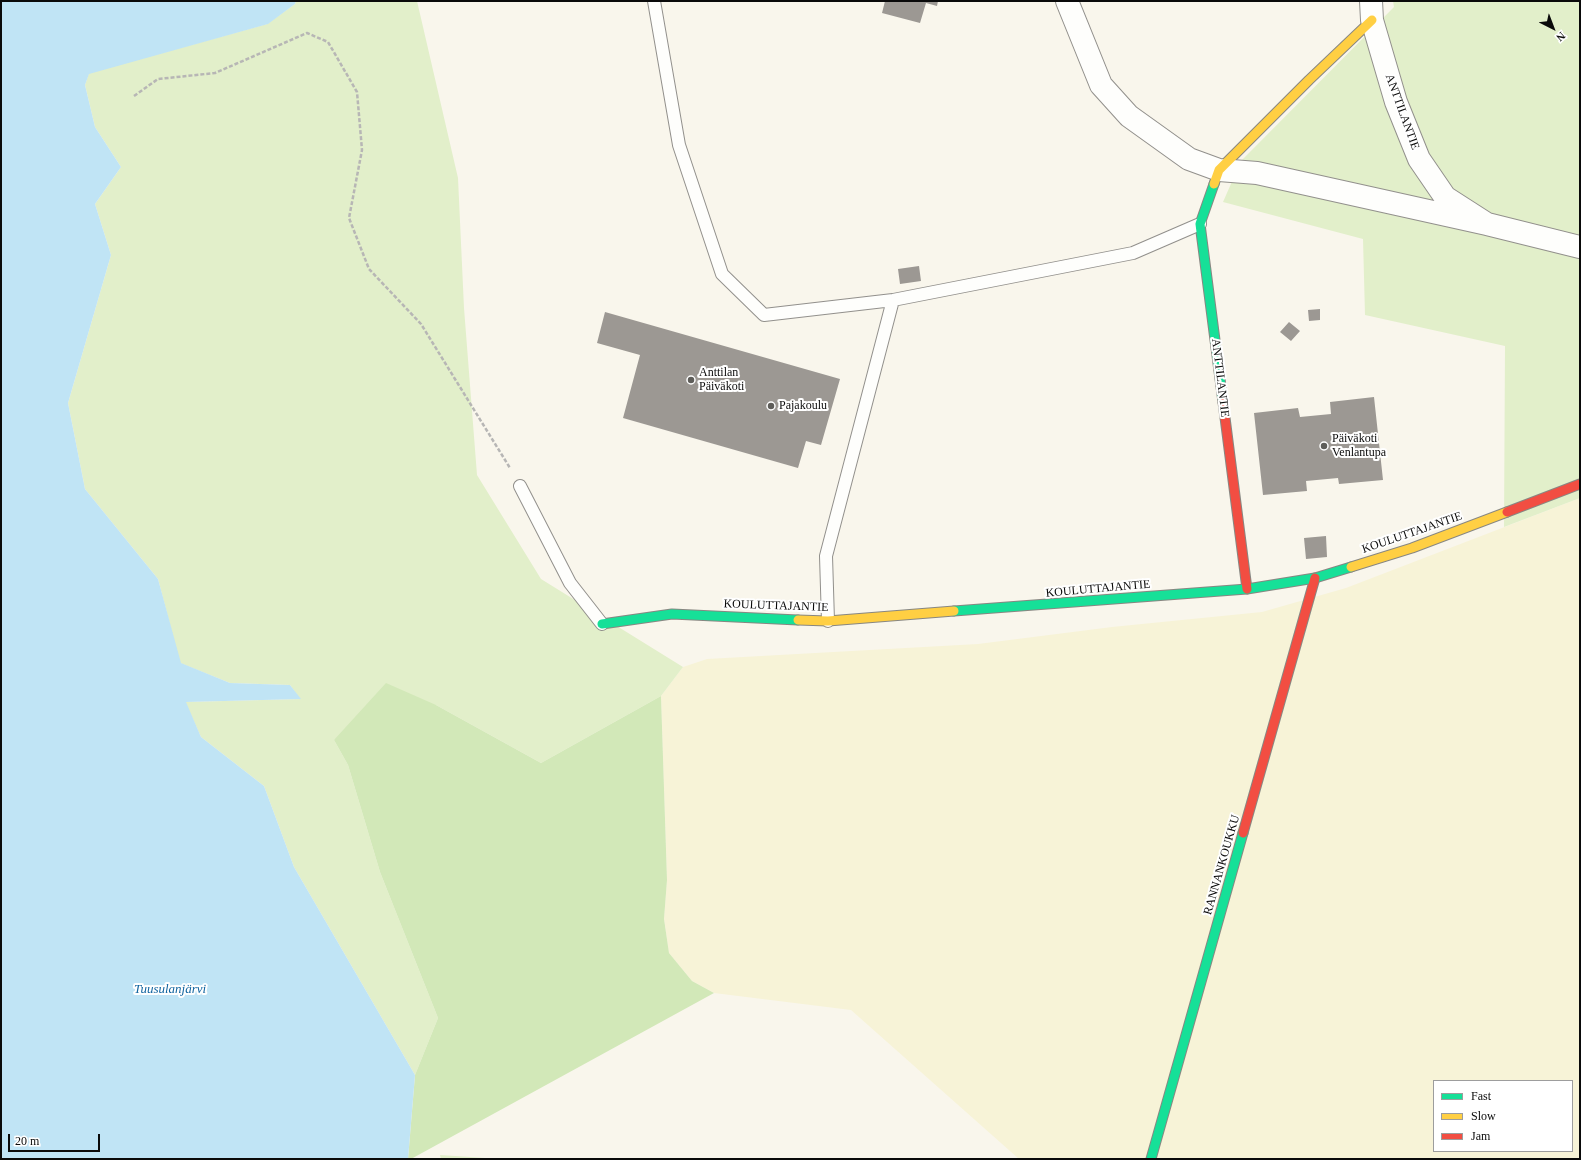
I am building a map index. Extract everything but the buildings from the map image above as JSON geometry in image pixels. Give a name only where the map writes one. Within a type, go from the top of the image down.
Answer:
[{"type":"street","name":"ANTTILANTIE","points":[[1067,1],[1101,85],[1129,116],[1189,159],[1219,170],[1257,173],[1487,224],[1580,248]]},
{"type":"street","name":"ANTTILANTIE","points":[[1247,589],[1200,224],[1219,170],[1309,80],[1372,10]]},
{"type":"street","name":"ANTTILANTIE","points":[[1372,10],[1396,102],[1419,159],[1446,198],[1487,224]]},
{"type":"street","name":"KOULUTTAJANTIE","points":[[602,624],[672,614],[828,621],[1247,589],[1315,578],[1412,548],[1580,484]]},
{"type":"street","name":"RANNANKOUKKU","points":[[1151,1159],[1315,578]]},
{"type":"lane","points":[[654,1],[679,145],[722,274],[764,315],[893,300],[1133,252],[1200,224]]},
{"type":"lane","points":[[828,621],[826,556],[893,300]]},
{"type":"lane","points":[[520,486],[570,583],[602,624]]},
{"type":"path","points":[[134,96],[158,79],[215,72],[307,33],[328,42],[357,92],[362,150],[349,218],[369,269],[421,324],[520,486]]},
{"type":"shaded area","points":[[1580,498],[1580,1159],[1019,1159],[851,1010],[714,993],[692,981],[669,953],[664,919],[667,880],[661,696],[683,667],[707,659],[978,644],[1112,627],[1262,612],[1346,588]]},
{"type":"green space","points":[[296,1],[417,1],[458,178],[464,308],[477,475],[541,579],[683,667],[661,696],[541,763],[436,705],[334,740],[348,765],[380,872],[438,1018],[415,1075],[294,867],[264,786],[201,737],[185,702],[300,699],[290,685],[230,683],[180,663],[158,579],[85,489],[68,403],[111,255],[95,204],[121,167],[95,127],[85,85],[89,73],[267,24],[295,4]]},
{"type":"green space","points":[[1393,1],[1580,1],[1580,498],[1504,527],[1505,346],[1365,315],[1363,239],[1223,202],[1241,161],[1394,7]]},
{"type":"green space","points":[[386,683],[436,705],[541,763],[661,696],[667,880],[664,919],[669,953],[692,981],[714,993],[411,1159],[408,1159],[415,1075],[438,1018],[380,872],[348,765],[334,740]]},
{"type":"green space","points":[[440,1155],[500,1159],[441,1159]]},
{"type":"water","name":"Tuusulanjärvi","points":[[1,1],[296,1],[295,4],[268,24],[89,74],[85,85],[95,127],[121,167],[95,204],[111,255],[68,403],[85,489],[158,579],[181,663],[230,683],[290,685],[301,699],[186,702],[201,737],[264,786],[294,867],[415,1075],[408,1159],[1,1159]]},
{"type":"traffic: fast","points":[[1214,184],[1200,224],[1223,402]]},
{"type":"traffic: fast","points":[[954,611],[1247,589],[1315,578],[1351,567]]},
{"type":"traffic: fast","points":[[602,624],[672,614],[798,620]]},
{"type":"traffic: fast","points":[[1151,1159],[1243,833]]},
{"type":"traffic: slow","points":[[1214,184],[1219,170],[1309,80],[1372,20]]},
{"type":"traffic: slow","points":[[1351,567],[1412,548],[1507,512]]},
{"type":"traffic: slow","points":[[798,620],[828,621],[954,611]]},
{"type":"traffic: jam","points":[[1223,402],[1247,589]]},
{"type":"traffic: jam","points":[[1507,512],[1580,484]]},
{"type":"traffic: jam","points":[[1243,833],[1315,578]]},
{"type":"place","name":"Anttilan Päiväkoti","points":[[691,380]]},
{"type":"place","name":"Pajakoulu","points":[[771,406]]},
{"type":"place","name":"Päiväkoti Venlantupa","points":[[1324,446]]}]
